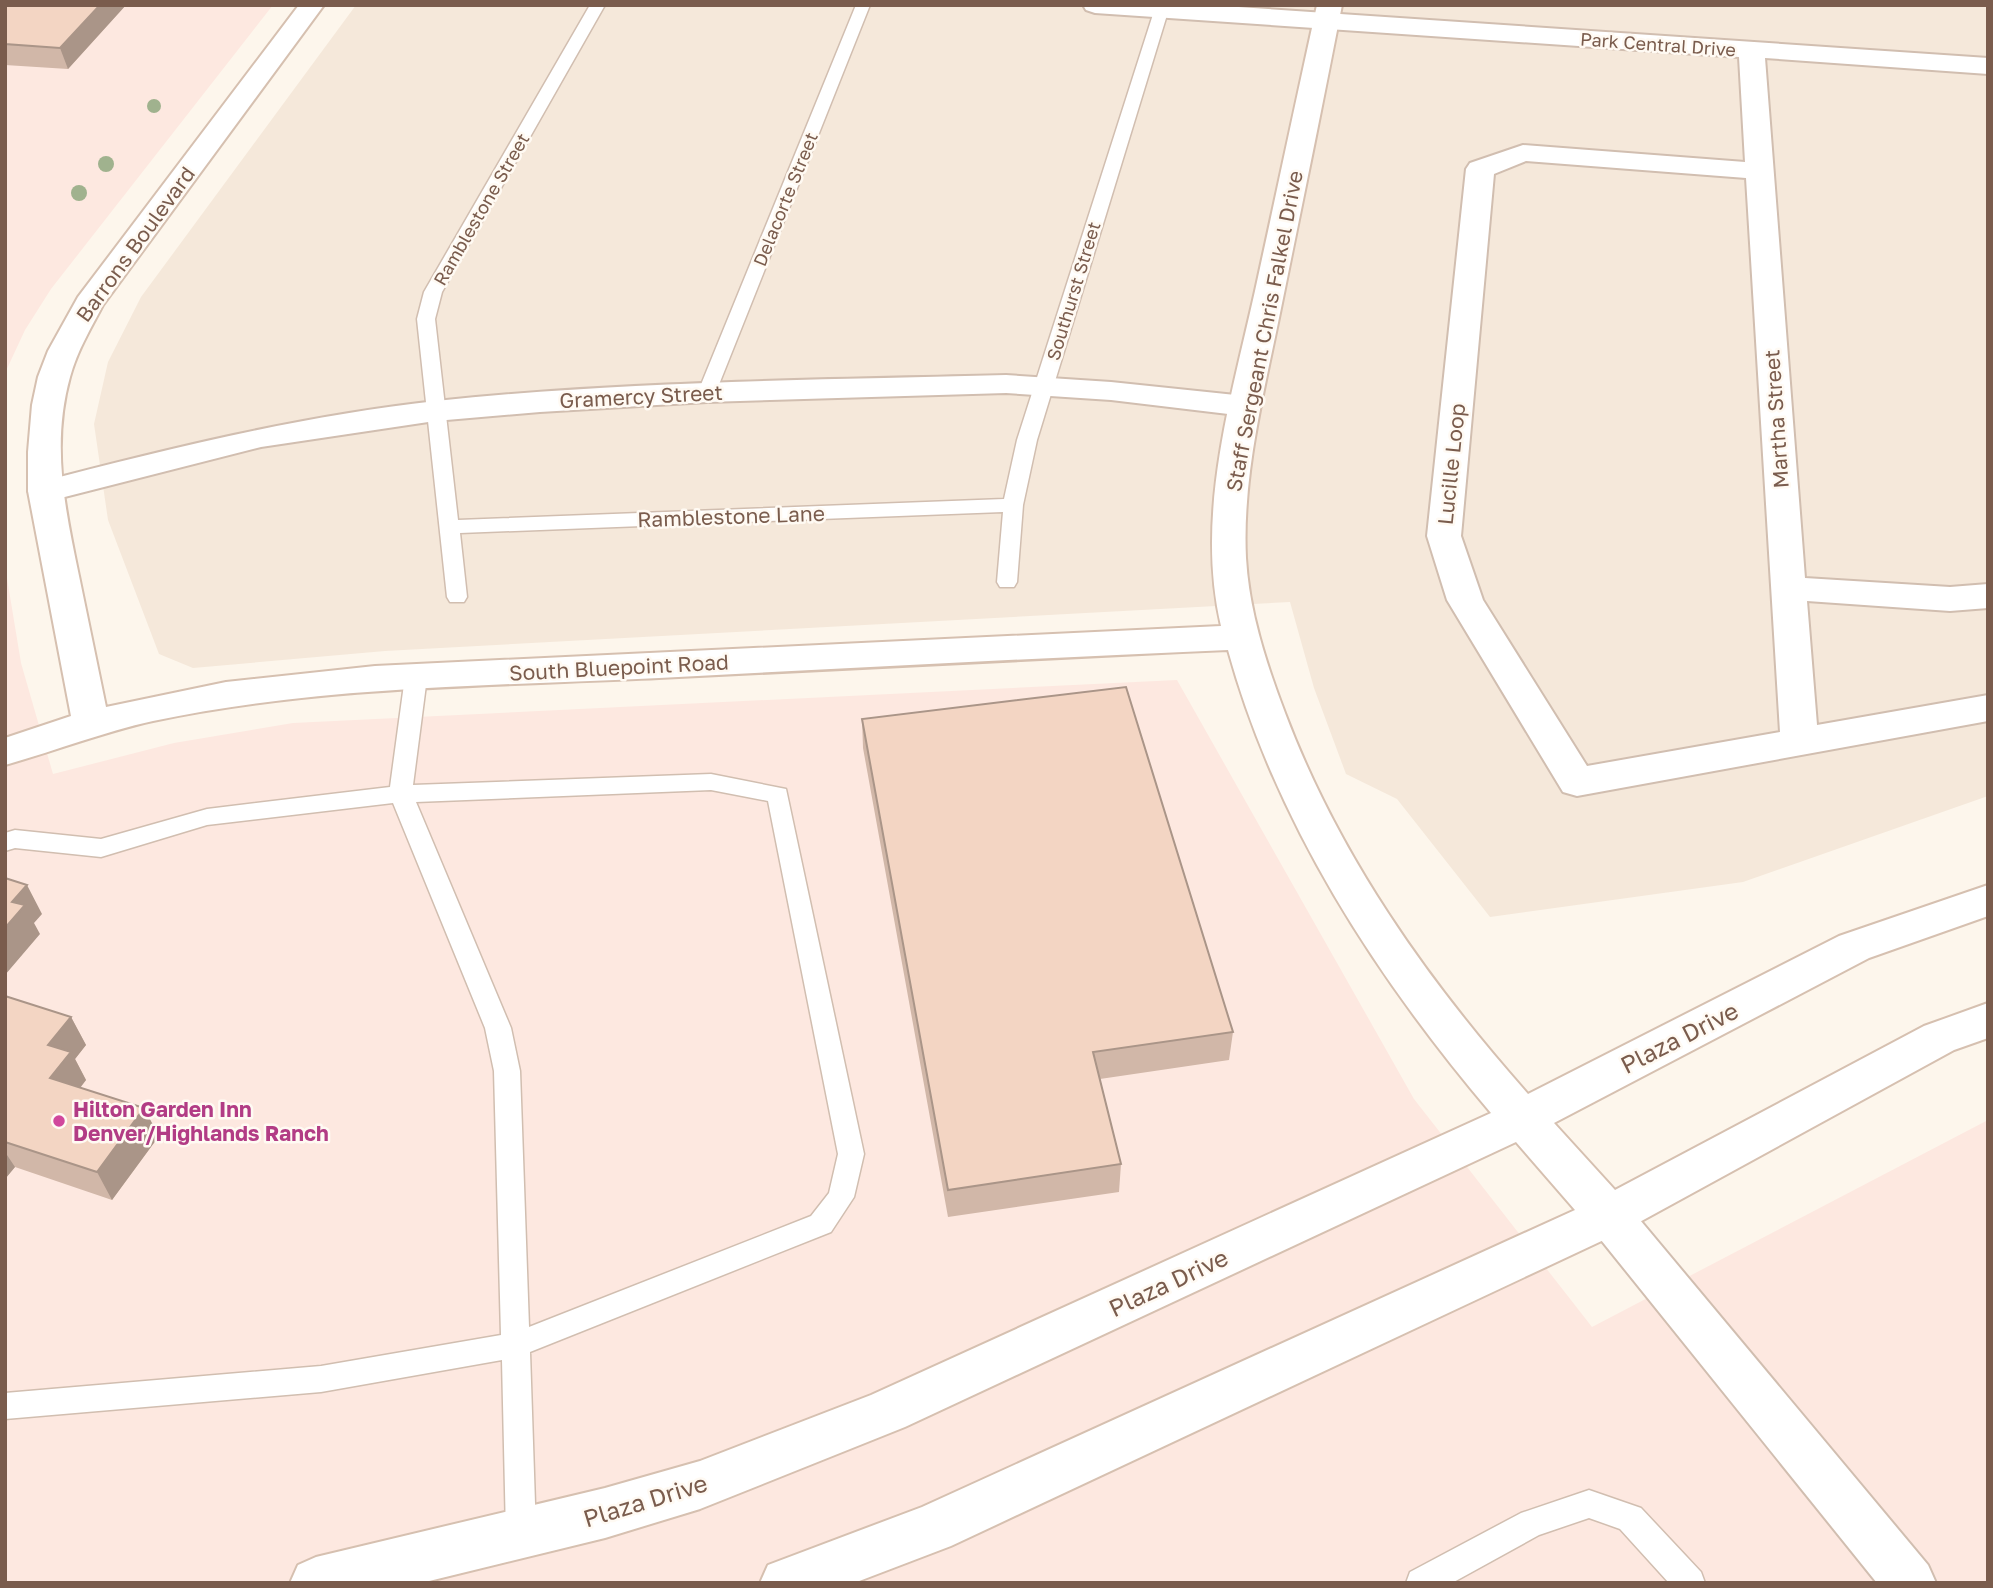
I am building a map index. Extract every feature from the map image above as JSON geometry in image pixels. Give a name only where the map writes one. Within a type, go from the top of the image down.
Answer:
[{"type":"street","name":"Barrons Boulevard","points":[[91,722],[45,491],[44,452],[48,405],[54,377],[74,327],[108,276],[312,5]]},
{"type":"street","name":"Park Central Drive","points":[[1095,5],[1329,13],[1751,50],[1988,66]]},
{"type":"street","name":"Staff Sergeant Chris Falkel Drive","points":[[1329,13],[1245,407],[1234,472],[1229,533],[1230,579],[1241,637],[1285,764],[1349,888],[1419,992],[1521,1119],[1609,1216],[1910,1583]]},
{"type":"street","name":"Martha Street","points":[[1751,50],[1788,588]]},
{"type":"street","name":"Lucille Loop","points":[[1759,171],[1523,153],[1480,169],[1444,536],[1465,600],[1577,782],[1988,708]]},
{"type":"street","name":"Gramercy Street","points":[[45,491],[236,442],[435,411],[707,392],[967,383],[1043,385],[1245,407]]},
{"type":"street","points":[[1799,742],[1788,588],[1950,599],[1988,596]]},
{"type":"street","name":"South Bluepoint Road","points":[[5,752],[91,722],[212,695],[274,687],[416,677],[1241,637]]},
{"type":"street","name":"Plaza Drive","points":[[316,1583],[605,1513],[700,1485],[888,1411],[1521,1119],[1854,947],[1988,900]]},
{"type":"street","points":[[786,1583],[933,1528],[1609,1216],[1939,1038],[1988,1020]]},
{"type":"lane","name":"Ramblestone Street","points":[[457,597],[426,319],[433,292],[598,5]]},
{"type":"lane","name":"Delacorte Street","points":[[707,392],[863,5]]},
{"type":"lane","name":"Southurst Street","points":[[1007,582],[1013,505],[1043,385],[1162,8]]},
{"type":"lane","name":"Ramblestone Lane","points":[[449,527],[1013,505]]},
{"type":"lane","points":[[416,677],[402,766],[401,794],[498,1028],[507,1071],[521,1534]]},
{"type":"lane","points":[[5,842],[15,839],[102,848],[207,817],[401,794],[711,782],[778,795],[851,1154],[841,1197],[821,1224],[515,1345],[320,1379],[5,1406]]},
{"type":"lane","points":[[1421,1583],[1532,1523],[1589,1504],[1630,1518],[1690,1583]]},
{"type":"shaded area","points":[[5,5],[273,5],[51,289],[25,330],[5,373]]},
{"type":"shaded area","points":[[356,5],[1988,5],[1988,796],[1743,882],[1490,917],[1397,799],[1346,774],[1314,688],[1290,602],[385,651],[193,668],[159,654],[108,520],[94,424],[108,362],[141,297]]},
{"type":"shaded area","points":[[5,566],[21,663],[53,774],[174,743],[293,723],[1177,680],[1414,1099],[1592,1327],[1988,1120],[1988,1583],[5,1583]]},
{"type":"building","points":[[5,5],[100,5],[60,48],[5,44]]},
{"type":"building","points":[[1126,687],[1233,1032],[1093,1052],[1121,1164],[948,1190],[862,719]]},
{"type":"building","points":[[5,878],[27,885],[12,902],[25,905],[5,928]]},
{"type":"building","name":"Hilton Garden Inn Denver/Highlands Ranch","points":[[5,996],[71,1017],[48,1045],[71,1052],[50,1078],[144,1108],[97,1172],[5,1142]]},
{"type":"place","name":"Hilton Garden Inn Denver/Highlands Ranch","points":[[59,1121]]}]
